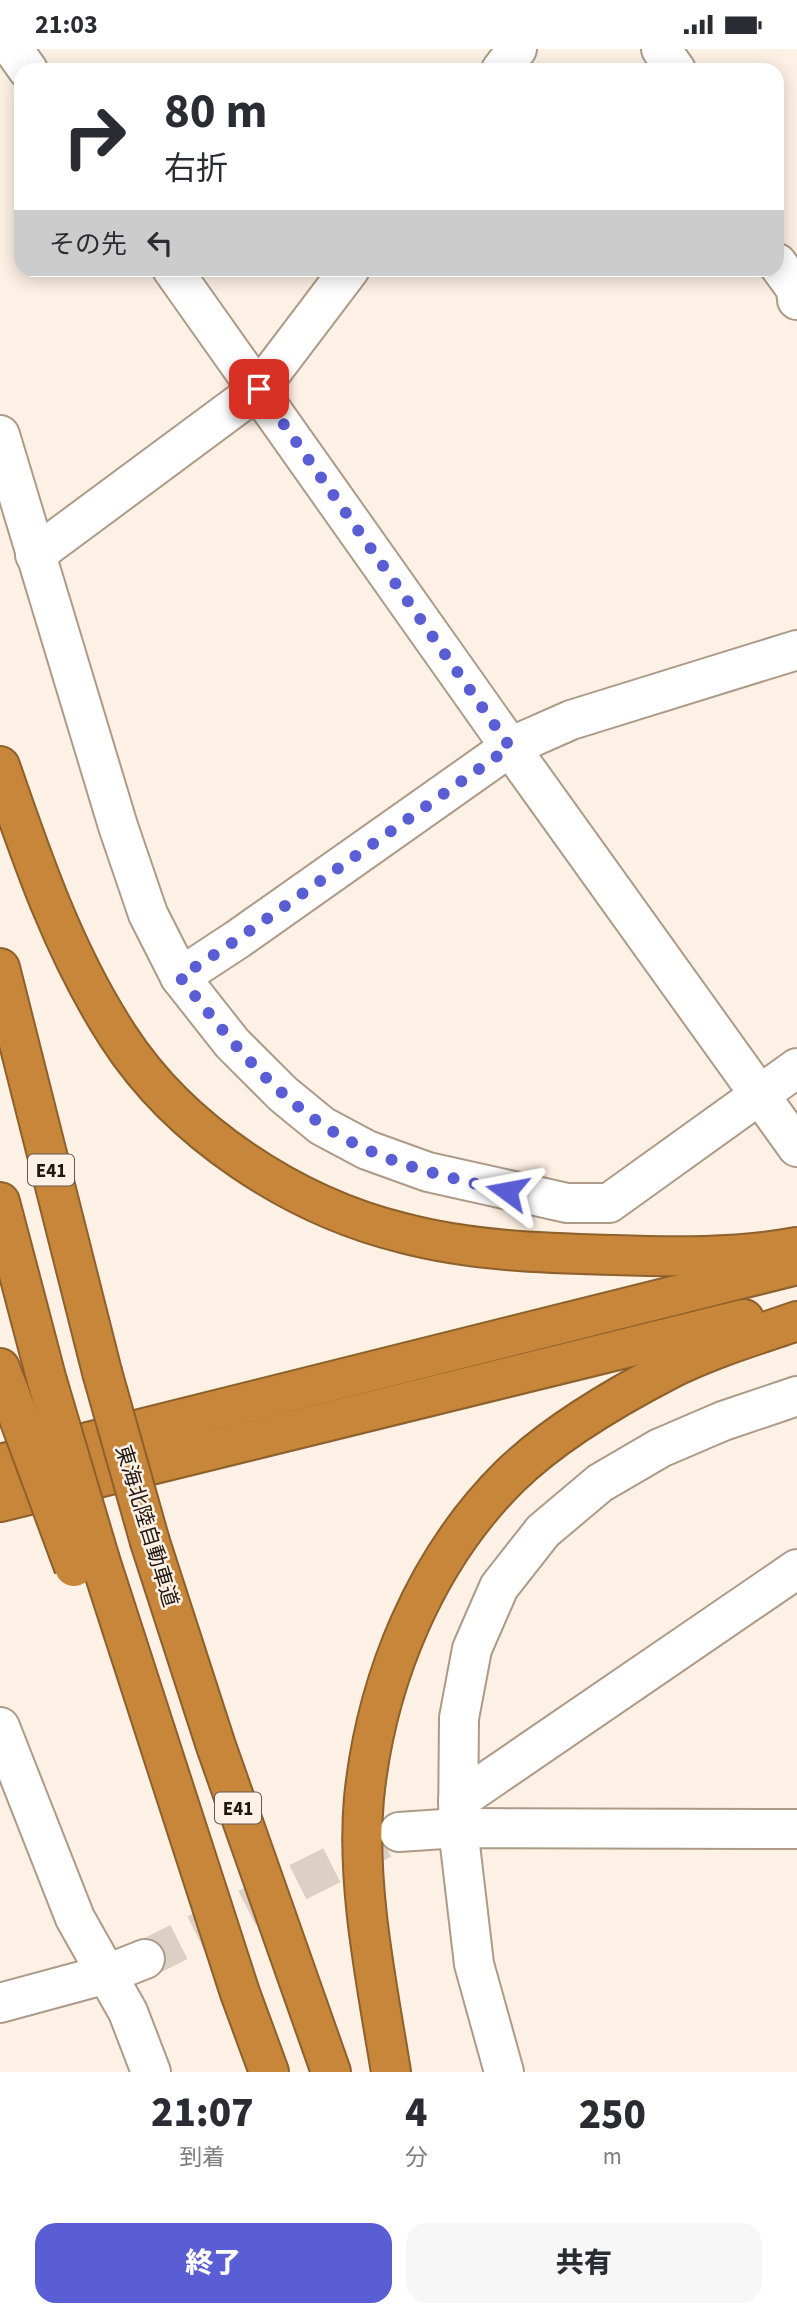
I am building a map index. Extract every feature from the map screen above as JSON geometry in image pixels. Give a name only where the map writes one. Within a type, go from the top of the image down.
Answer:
[{"type":"highway","points":[[0,766],[49,904],[80,972],[119,1038],[166,1095],[218,1143],[278,1183],[341,1214],[403,1234],[474,1247],[552,1254],[686,1257],[797,1247]]},
{"type":"highway","name":"東海北陸自動車道","points":[[0,968],[102,1372],[150,1542],[216,1746],[331,2072]]},
{"type":"highway","points":[[0,1202],[47,1381],[87,1563]]},
{"type":"highway","points":[[0,1464],[797,1265]]},
{"type":"highway","points":[[0,1502],[797,1306]]},
{"type":"highway","points":[[391,2072],[364,1872],[364,1800],[374,1726],[397,1655],[428,1587],[467,1525],[511,1475],[559,1437],[614,1399],[671,1369],[732,1343],[797,1321]]},
{"type":"highway","points":[[5,1381],[87,1563],[269,2072]]},
{"type":"street","points":[[506,63],[517,49]]},
{"type":"street","points":[[178,277],[797,1147]]},
{"type":"street","points":[[36,555],[259,389],[344,277]]},
{"type":"street","points":[[0,435],[143,902],[180,977],[232,1043],[283,1094],[322,1126],[367,1150],[428,1172],[567,1203],[609,1203],[797,1068]]},
{"type":"street","points":[[180,977],[510,747],[571,720],[797,650]]},
{"type":"street","points":[[504,2072],[474,1964],[458,1815],[459,1718],[472,1649],[499,1587],[543,1531],[600,1483],[660,1448],[723,1421],[797,1396]]},
{"type":"street","points":[[458,1815],[797,1569]]},
{"type":"street","points":[[0,1727],[75,1918],[128,2012],[150,2072]]},
{"type":"street","points":[[399,1832],[458,1815],[797,1829]]},
{"type":"street","points":[[0,2003],[107,1974],[145,1959]]},
{"type":"tunnel","points":[[145,1959],[390,1836]]},
{"type":"route","points":[[259,389],[510,747],[180,977],[232,1043],[283,1094],[322,1126],[367,1150],[428,1172],[507,1191]]}]
